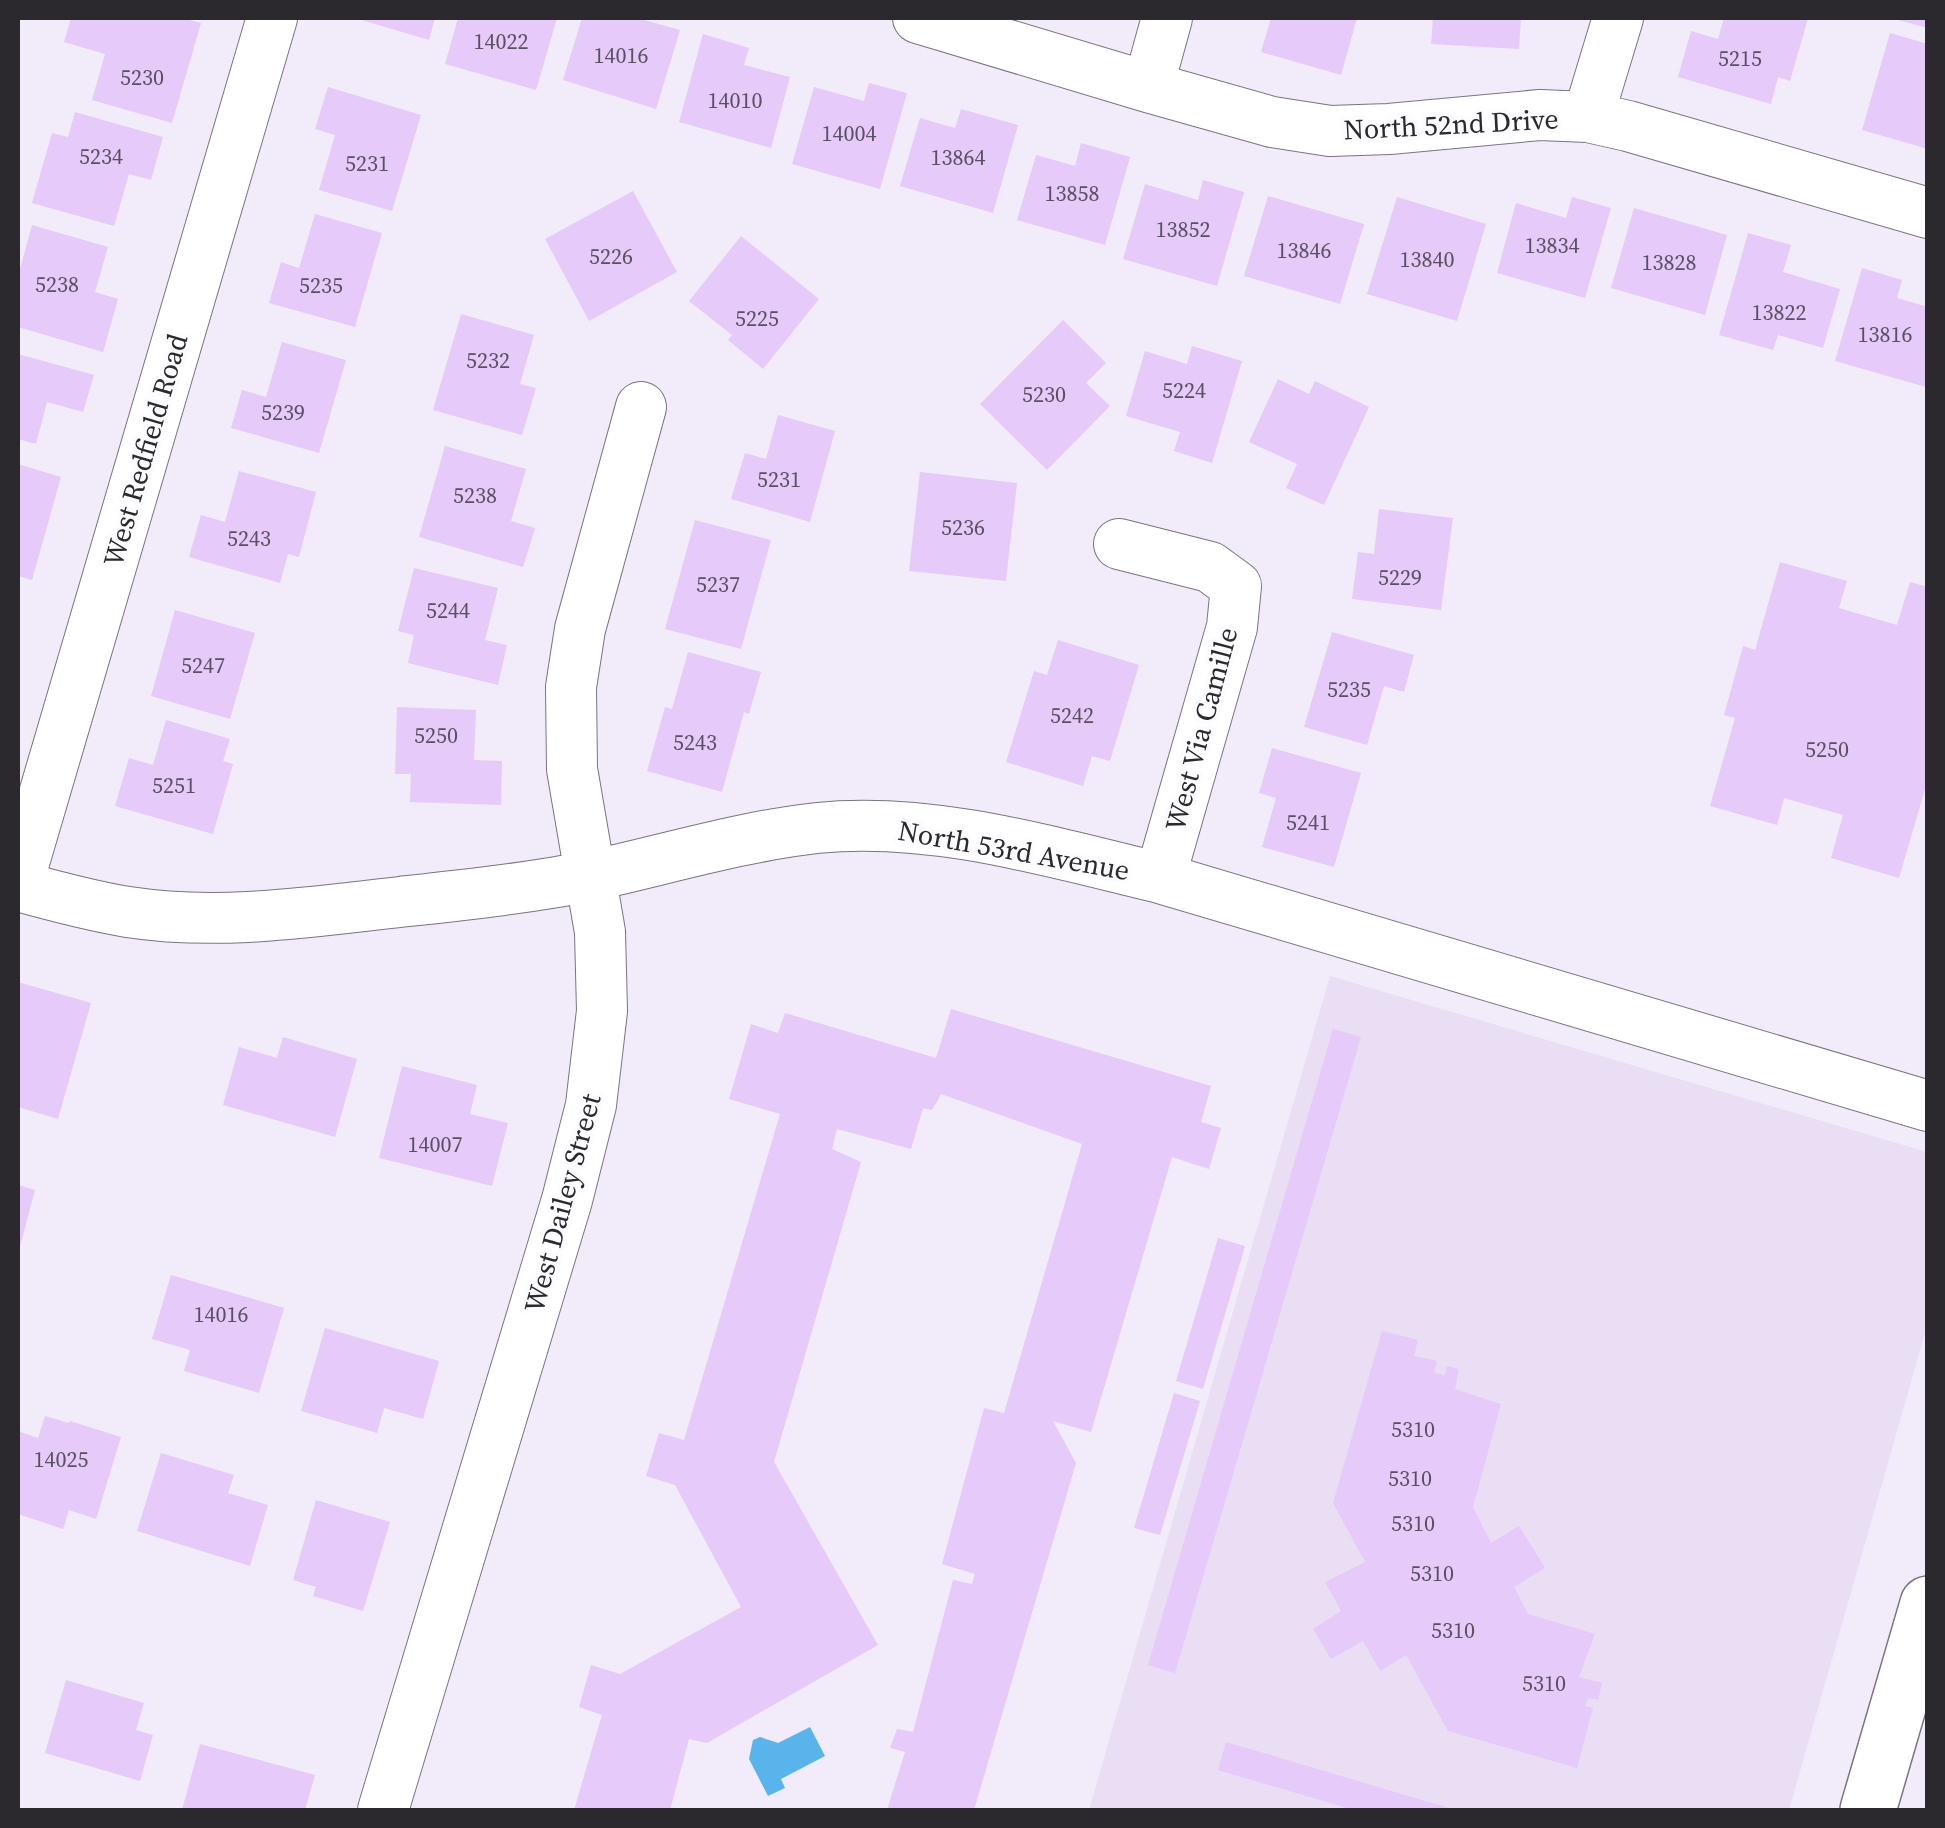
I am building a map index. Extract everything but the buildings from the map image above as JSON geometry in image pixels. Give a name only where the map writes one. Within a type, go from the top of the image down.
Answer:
[{"type":"main road","points":[[1868,1810],[1928,1604]]},
{"type":"street","name":"West Redfield Road","points":[[18,885],[272,18]]},
{"type":"street","name":"North 52nd Drive","points":[[918,18],[1272,122],[1330,131],[1540,114],[1588,117],[1928,212]]},
{"type":"street","points":[[1148,87],[1167,18]]},
{"type":"street","points":[[1588,117],[1618,18]]},
{"type":"street","name":"West Dailey Street","points":[[383,1810],[567,1200],[591,1104],[602,1010],[600,932],[572,768],[571,687],[580,630],[640,406]]},
{"type":"street","name":"West Via Camille","points":[[1119,544],[1210,567],[1236,586],[1232,627],[1160,878]]},
{"type":"street","name":"North 53rd Avenue","points":[[18,885],[128,912],[210,918],[266,916],[448,897],[590,876],[817,828],[882,826],[939,830],[1160,878],[1928,1106]]},
{"type":"shaded area","points":[[1330,976],[1927,1152],[1927,1326],[1789,1810],[1089,1810]]},
{"type":"water","points":[[810,1727],[825,1756],[781,1779],[785,1788],[768,1796],[749,1759],[753,1740],[760,1737],[778,1743]]}]
